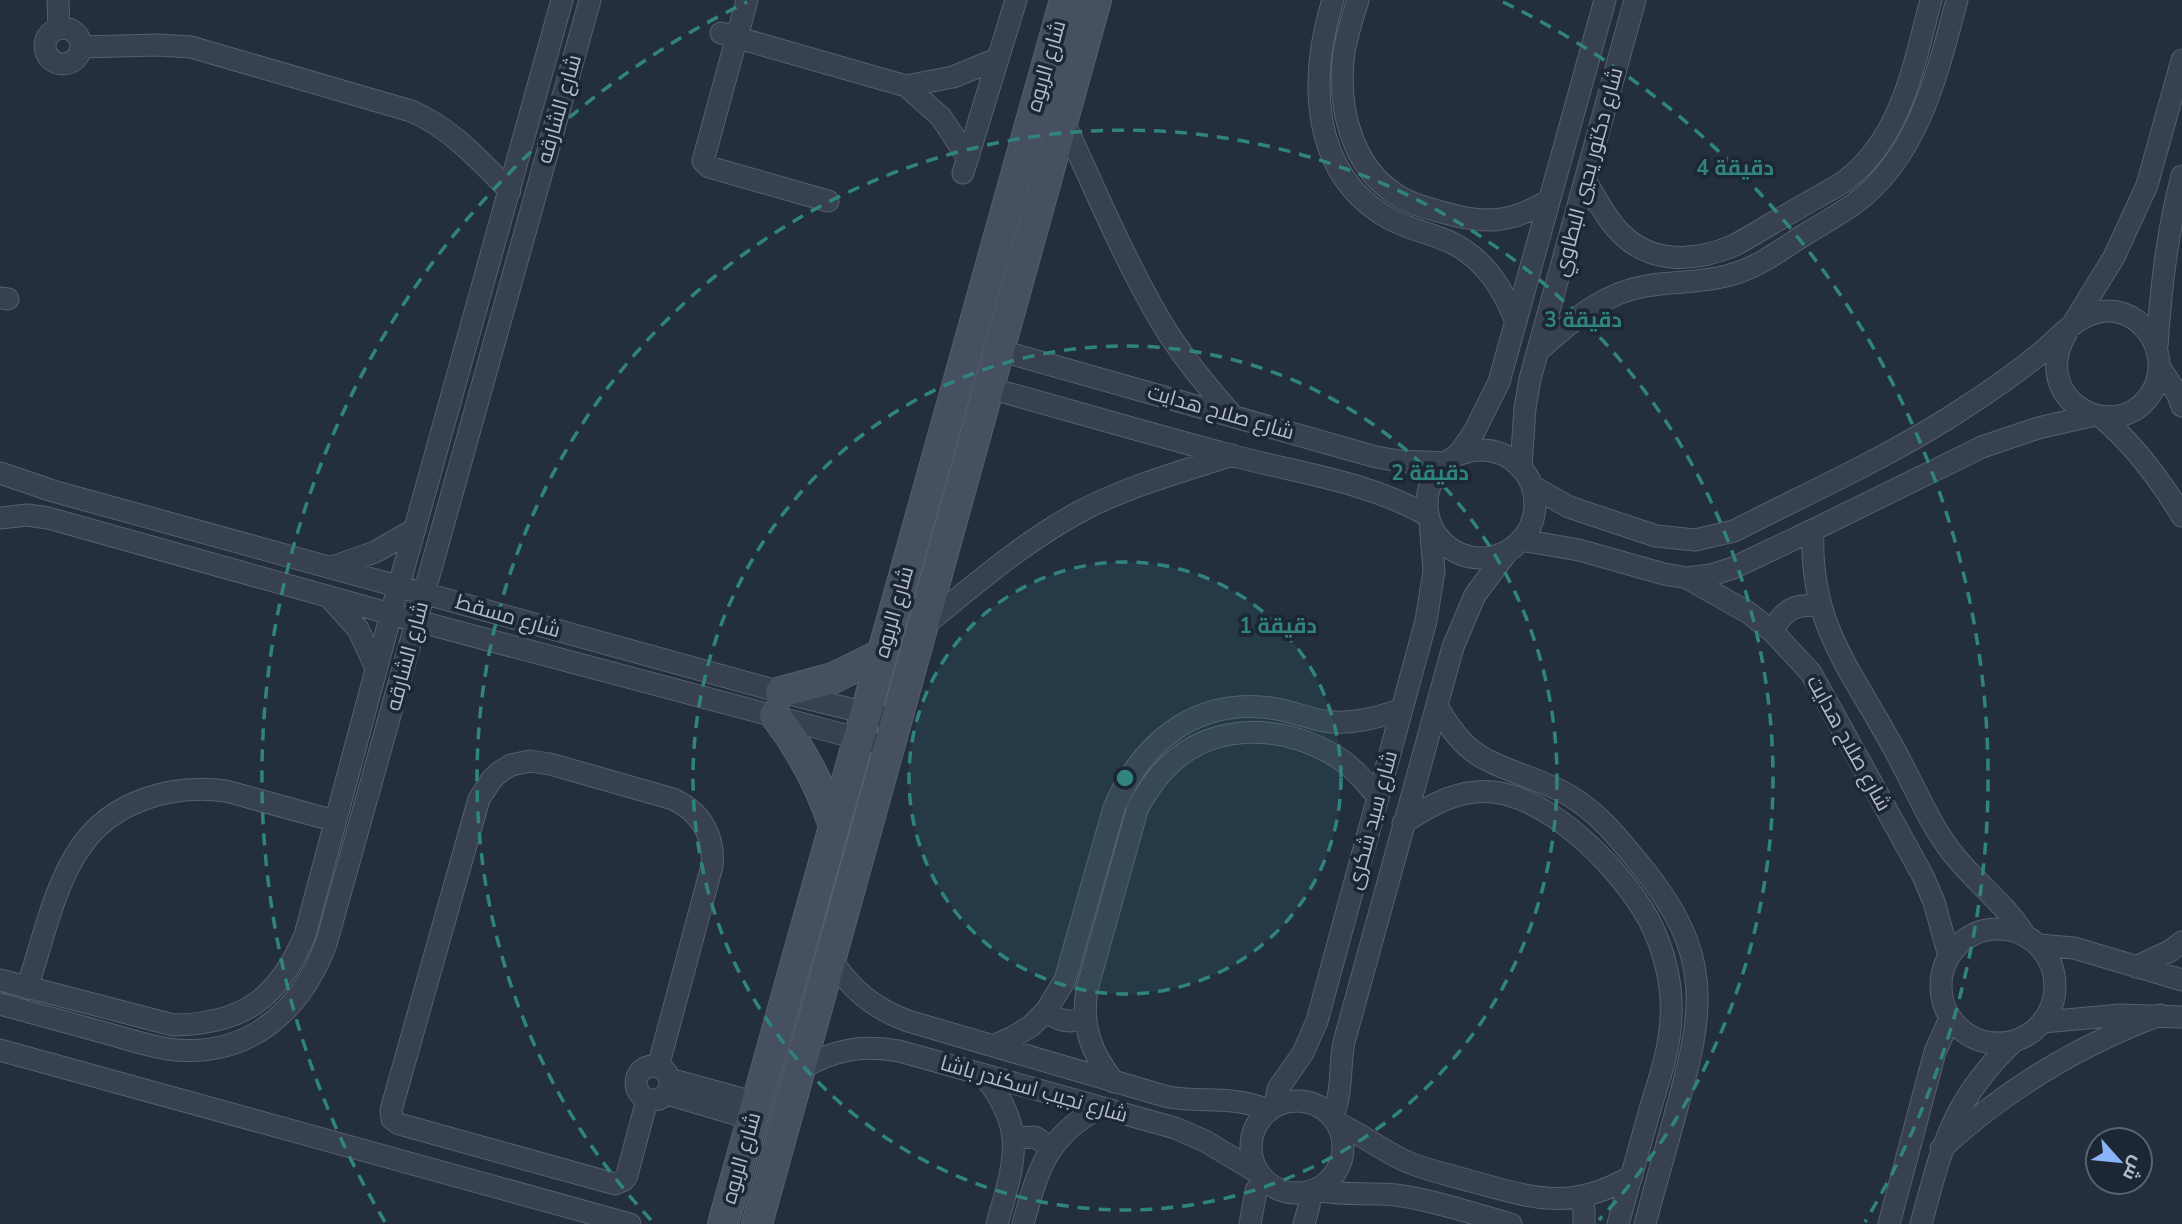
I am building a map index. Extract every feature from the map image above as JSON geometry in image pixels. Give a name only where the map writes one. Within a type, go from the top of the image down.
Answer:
[{"type":"street","points":[[58,0],[59,29]]},
{"type":"street","name":"شارع الشارقه","points":[[0,980],[173,1025],[202,1024],[220,1020],[255,1004],[277,985],[294,962],[305,935],[376,668],[562,0]]},
{"type":"street","name":"شارع الشارقه","points":[[0,1004],[149,1045],[176,1050],[205,1049],[232,1043],[258,1032],[281,1015],[301,995],[316,971],[326,944],[590,0]]},
{"type":"street","points":[[747,0],[729,35],[703,158],[705,164],[828,201]]},
{"type":"street","points":[[729,35],[906,86],[941,117],[965,165],[1016,0]]},
{"type":"street","points":[[1333,0],[1321,45],[1318,90],[1326,135],[1342,177],[1372,208],[1391,220],[1449,242],[1485,267],[1498,283],[1516,322]]},
{"type":"street","points":[[1358,0],[1344,52],[1345,109],[1355,146],[1380,183],[1398,196],[1418,205],[1478,221],[1516,216],[1549,200]]},
{"type":"street","name":"شارع دكتور يحيي البطاوي","points":[[1452,459],[1474,432],[1495,390],[1605,0]]},
{"type":"street","name":"شارع دكتور يحيي البطاوي","points":[[1521,467],[1525,408],[1539,350],[1635,0]]},
{"type":"street","points":[[1586,180],[1615,228],[1646,252],[1665,258],[1692,257],[1718,252],[1735,245],[1845,180],[1865,162],[1899,111],[1910,82],[1931,0]]},
{"type":"street","points":[[1539,350],[1581,314],[1601,302],[1633,289],[1667,283],[1713,280],[1756,266],[1855,203],[1879,180],[1900,154],[1917,126],[1930,95],[1957,0]]},
{"type":"street","points":[[1064,2],[1095,5]]},
{"type":"street","name":"شارع الربوه","points":[[723,1224],[1064,2]]},
{"type":"street","name":"شارع الربوه","points":[[757,1224],[1095,5]]},
{"type":"street","points":[[72,30],[81,47],[75,59],[64,64],[51,60],[47,55],[46,42],[53,31],[72,30]]},
{"type":"street","points":[[81,47],[191,47],[411,111],[426,117],[455,136],[510,191]]},
{"type":"street","points":[[906,86],[953,77],[998,59]]},
{"type":"street","points":[[2182,60],[2147,185],[2114,257],[2059,345],[2055,359],[2058,381],[2070,400],[2081,410],[2097,416],[2120,432],[2139,454],[2182,516]]},
{"type":"street","points":[[1063,120],[1141,286],[1160,320],[1190,364],[1232,415]]},
{"type":"street","points":[[1514,546],[1529,528],[1534,514],[1532,486],[1521,467],[1510,459],[1485,450],[1452,459],[1437,474],[1427,501],[1429,519],[1443,541],[1462,555],[1485,557],[1514,546],[1579,550],[1687,578],[1711,575],[1733,568],[1982,447],[2038,428],[2121,414],[2140,405],[2153,388],[2160,368],[2157,345],[2165,255],[2182,176]]},
{"type":"street","points":[[1468,253],[1478,221]]},
{"type":"street","points":[[1665,258],[1667,283]]},
{"type":"street","points":[[1532,486],[1578,511],[1656,536],[1695,540],[1715,537],[1734,531],[1918,436],[2010,377],[2070,328],[2095,313],[2120,313],[2142,325],[2157,345]]},
{"type":"street","name":"شارع صلاح هدايت","points":[[998,350],[1376,457],[1400,461],[1452,459]]},
{"type":"street","points":[[2160,368],[2177,393],[2182,406]]},
{"type":"street","name":"شارع صلاح هدايت","points":[[989,388],[1232,456],[1379,493],[1404,502],[1429,519]]},
{"type":"street","points":[[921,628],[1013,555],[1046,531],[1081,511],[1130,489],[1232,456]]},
{"type":"street","name":"شارع مسقط","points":[[0,473],[53,491],[424,592],[778,704]]},
{"type":"street","name":"شارع مسقط","points":[[0,518],[27,515],[48,518],[416,621],[778,704],[892,734]]},
{"type":"street","name":"شارع سيد شكرى","points":[[1272,1109],[1278,1089],[1303,1053],[1317,1021],[1402,709],[1431,596],[1433,545],[1429,519]]},
{"type":"street","points":[[332,567],[375,552],[415,529]]},
{"type":"street","name":"شارع صلاح هدايت","points":[[1813,530],[1812,556],[1820,607],[1839,653],[1947,847],[1979,886],[2008,912],[2031,939]]},
{"type":"street","name":"شارع سيد شكرى","points":[[1334,1120],[1344,1042],[1403,823],[1463,620],[1475,595],[1514,546]]},
{"type":"street","name":"شارع صلاح هدايت","points":[[1687,578],[1749,613],[1773,632],[1811,673],[1923,876],[1934,902],[1949,957]]},
{"type":"street","points":[[328,597],[358,629],[376,668]]},
{"type":"street","points":[[1773,632],[1778,621],[1796,606],[1808,604],[1820,607]]},
{"type":"street","points":[[834,826],[811,767],[794,740],[778,704],[882,654]]},
{"type":"street","points":[[1437,706],[1449,727],[1485,760],[1569,795],[1601,819],[1656,884],[1686,938],[1693,959],[1698,991],[1697,1024],[1692,1057],[1645,1224]]},
{"type":"street","points":[[993,1046],[1031,1026],[1046,1011],[1065,981],[1114,808],[1124,783],[1140,760],[1159,740],[1182,725],[1207,714],[1234,708],[1261,707],[1325,721],[1364,720],[1402,709]]},
{"type":"street","points":[[1317,747],[1326,735],[1325,721]]},
{"type":"street","points":[[1114,1082],[1099,1063],[1089,1042],[1084,1019],[1087,989],[1138,807],[1167,766],[1187,750],[1210,739],[1260,731],[1285,735],[1317,747],[1340,760],[1361,777],[1378,797]]},
{"type":"street","points":[[1477,791],[1478,774],[1485,760]]},
{"type":"street","points":[[540,762],[673,799],[698,816],[709,834],[712,866],[660,1085],[627,1175],[624,1180],[615,1184],[392,1119],[391,1110],[479,799],[492,779],[512,765],[540,762]]},
{"type":"street","points":[[27,988],[64,877],[80,846],[116,813],[138,801],[161,793],[209,789],[226,791],[335,821]]},
{"type":"street","points":[[1403,823],[1426,808],[1477,791],[1528,803],[1574,830],[1631,892],[1649,920],[1662,951],[1669,983],[1671,1005],[1667,1049],[1618,1224]]},
{"type":"street","points":[[2031,939],[2049,958],[2055,974],[2056,991],[2052,1007],[2043,1022],[2025,1038],[2013,1042],[1995,1044],[1978,1041],[1962,1031],[1950,1018],[1943,1003],[1943,972],[1949,957],[1967,939],[1990,929],[2007,929],[2031,939],[2074,948],[2182,980]]},
{"type":"street","points":[[2136,967],[2170,951],[2182,942]]},
{"type":"street","name":"شارع نجيب اسكندر باشا","points":[[830,957],[856,991],[873,1005],[892,1015],[1114,1082],[1187,1100],[1240,1101],[1272,1109]]},
{"type":"street","points":[[1046,1011],[1063,1021],[1084,1019]]},
{"type":"street","points":[[882,1048],[880,1029],[884,1021],[892,1015]]},
{"type":"street","points":[[2043,1022],[2121,1015],[2182,1017]]},
{"type":"street","points":[[1941,1149],[1997,1101],[2038,1073],[2092,1043],[2160,1015]]},
{"type":"street","points":[[1889,1224],[1935,1052],[1950,1018]]},
{"type":"street","points":[[1921,1224],[1941,1149],[1953,1118],[1969,1090],[2013,1042]]},
{"type":"street","name":"شارع نجيب اسكندر باشا","points":[[801,1069],[819,1058],[840,1051],[861,1047],[882,1048],[1175,1128],[1205,1141],[1261,1176]]},
{"type":"street","points":[[0,1050],[630,1224]]},
{"type":"street","points":[[984,1076],[1004,1104],[1014,1138],[1012,1170],[997,1224]]},
{"type":"street","points":[[660,1085],[754,1111]]},
{"type":"street","points":[[1511,1224],[1414,1199],[1377,1194],[1343,1195],[1313,1190],[1285,1192],[1261,1176],[1251,1148],[1254,1134],[1260,1121],[1272,1109],[1286,1103],[1311,1103],[1390,1153],[1421,1167],[1536,1199],[1578,1198],[1615,1186],[1632,1176]]},
{"type":"street","points":[[1023,1224],[1036,1176],[1051,1147],[1064,1131],[1080,1118],[1099,1108]]},
{"type":"street","points":[[1304,1224],[1313,1190],[1335,1173],[1341,1161],[1342,1135],[1334,1120]]},
{"type":"street","points":[[1014,1138],[1035,1137],[1051,1147]]},
{"type":"street","points":[[1250,1224],[1255,1192],[1261,1176]]},
{"type":"street","points":[[1578,1198],[1584,1209],[1584,1224]]}]
